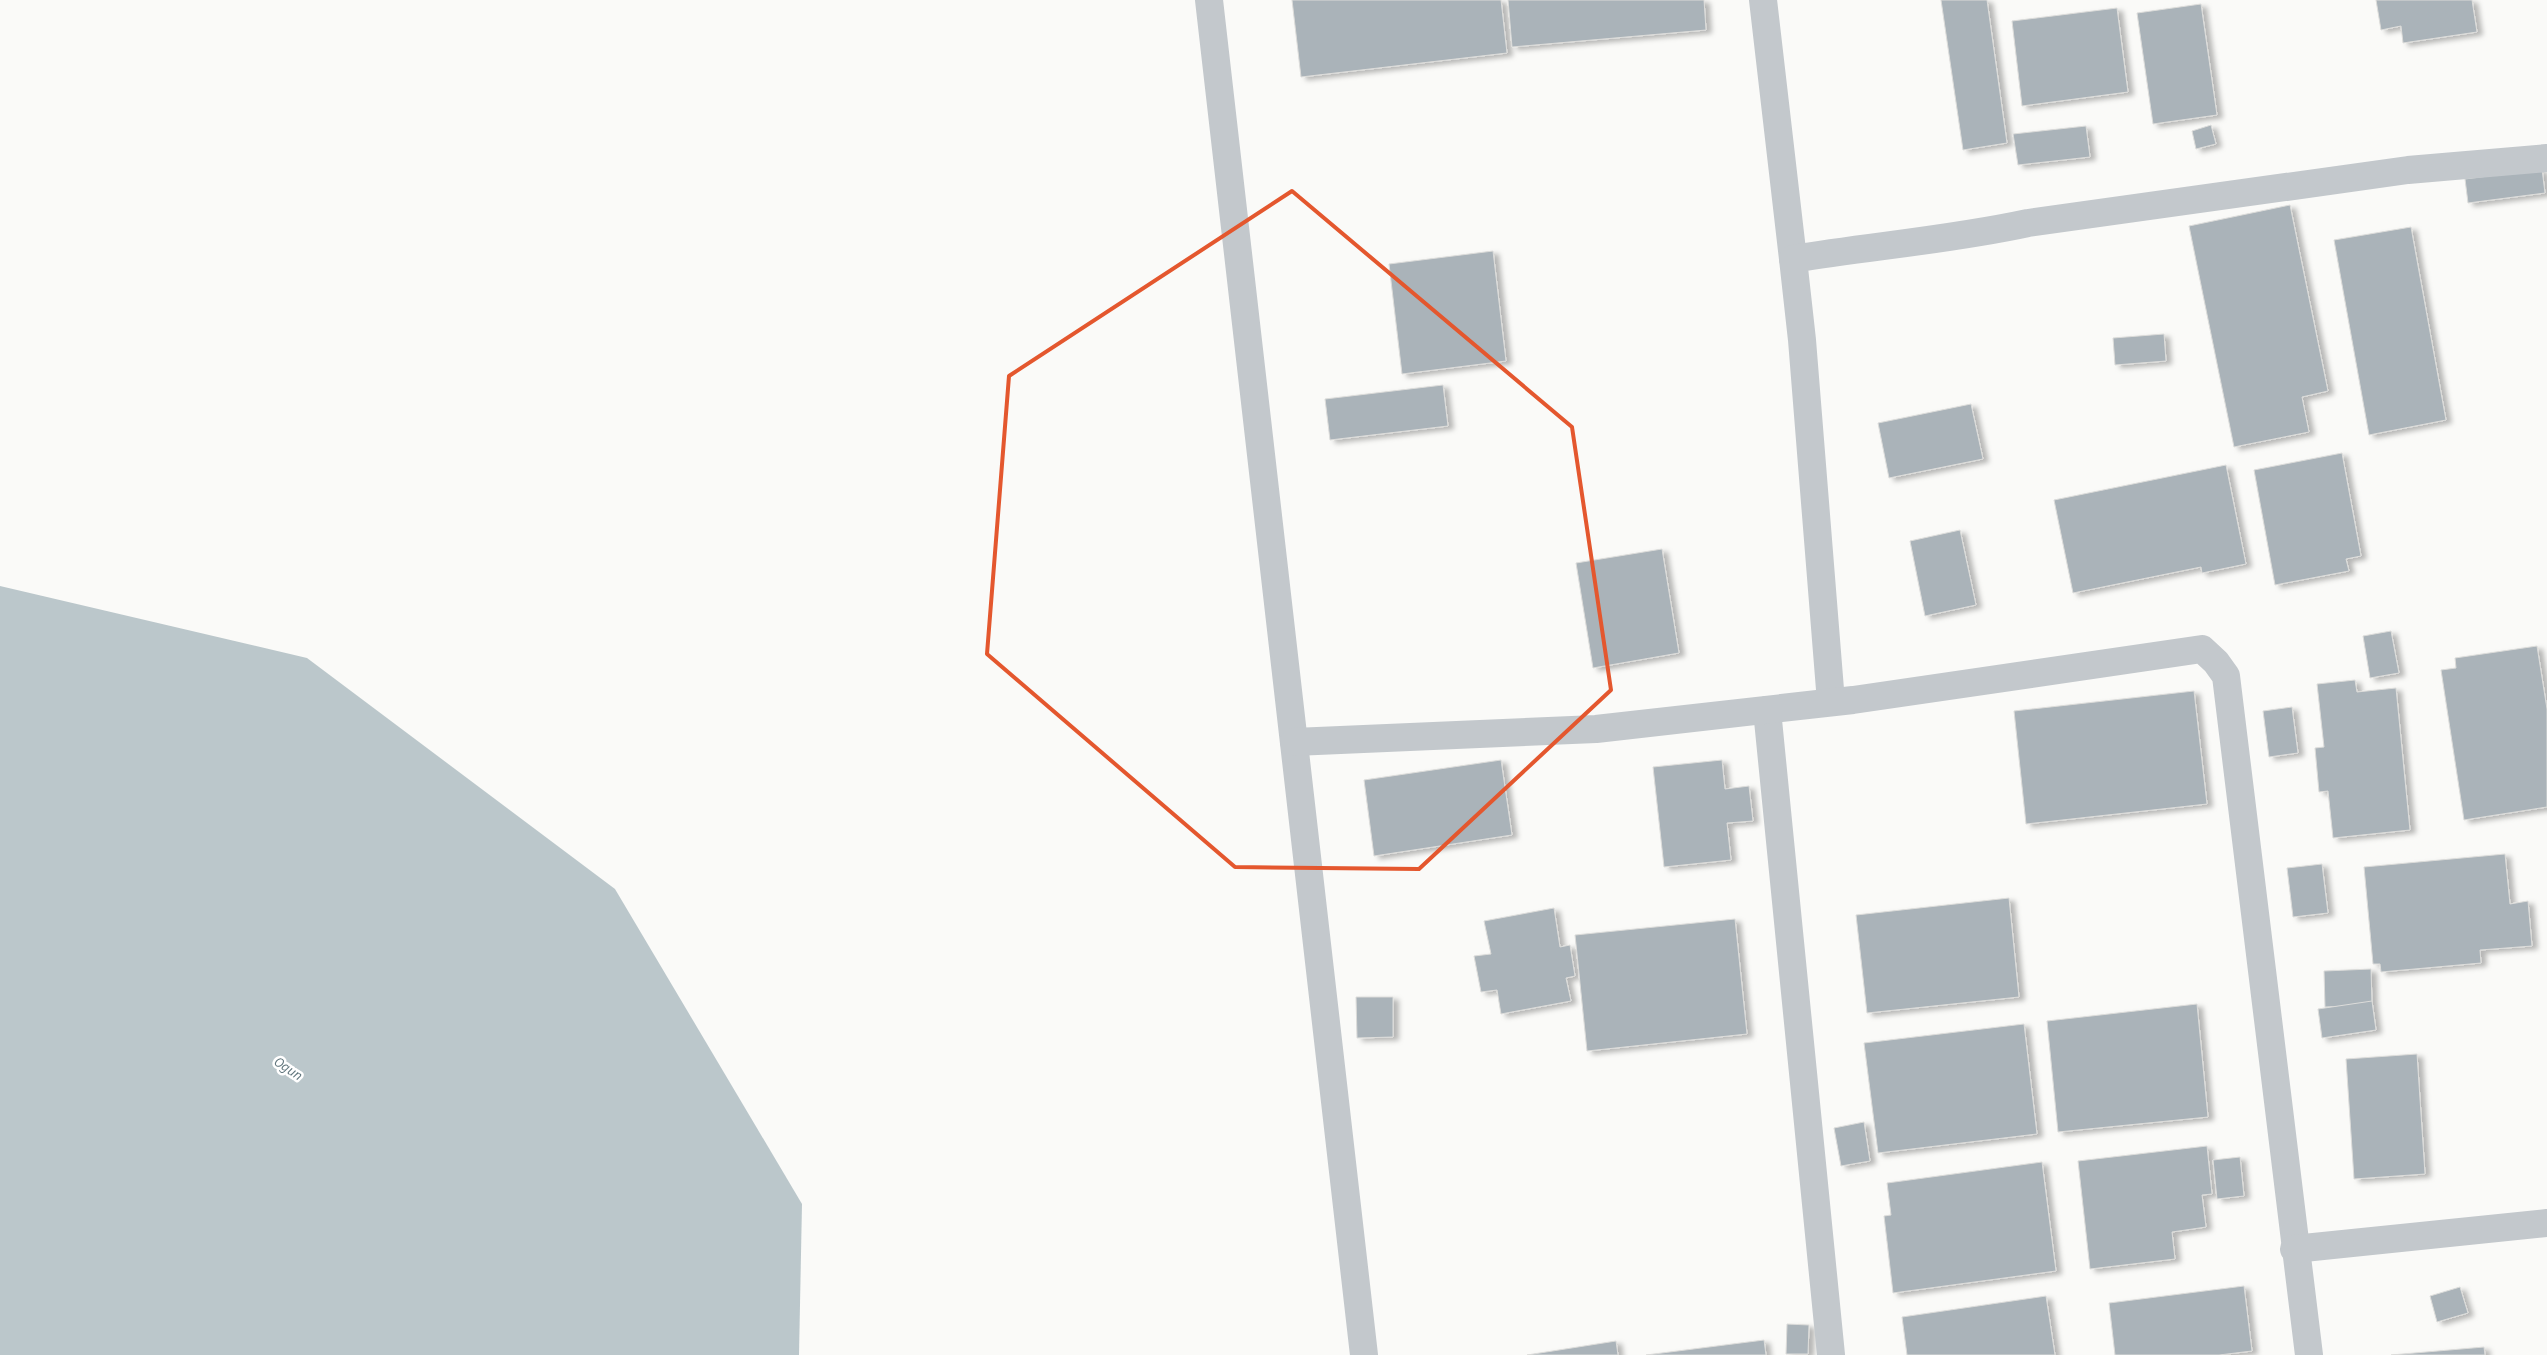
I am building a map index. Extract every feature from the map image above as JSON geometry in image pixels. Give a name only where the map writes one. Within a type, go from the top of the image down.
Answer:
[{"type":"street","points":[[1209,0],[1364,1355]]},
{"type":"street","points":[[1763,0],[1802,340],[1831,702]]},
{"type":"street","points":[[1793,259],[1852,249],[1969,236],[2028,223],[2408,170],[2547,158]]},
{"type":"street","points":[[1294,742],[1596,729],[1831,702],[2202,649],[2216,662],[2226,676],[2294,1249],[2309,1355]]},
{"type":"street","points":[[1767,710],[1831,1355]]},
{"type":"street","points":[[2294,1249],[2547,1223]]},
{"type":"highlighted area","points":[[1292,191],[1572,427],[1611,690],[1419,869],[1235,867],[987,654],[1009,376]]},
{"type":"water","name":"Ogun","points":[[0,586],[307,658],[615,889],[802,1204],[799,1355],[0,1355]]},
{"type":"building","points":[[1292,0],[1501,0],[1507,53],[1301,77]]},
{"type":"building","points":[[1508,0],[1704,0],[1706,30],[1512,47]]},
{"type":"building","points":[[1941,0],[1987,0],[2007,143],[1963,150]]},
{"type":"building","points":[[2376,0],[2472,0],[2477,32],[2403,43],[2401,26],[2381,30]]},
{"type":"building","points":[[2201,4],[2217,115],[2153,124],[2137,13]]},
{"type":"building","points":[[2117,8],[2128,92],[2022,106],[2012,21]]},
{"type":"building","points":[[2211,125],[2216,144],[2196,149],[2192,131]]},
{"type":"building","points":[[2086,126],[2090,157],[2018,165],[2013,134]]},
{"type":"building","points":[[2542,169],[2545,193],[2468,203],[2465,179]]},
{"type":"building","points":[[2290,205],[2328,391],[2302,397],[2309,432],[2234,447],[2189,226]]},
{"type":"building","points":[[2411,227],[2446,420],[2369,435],[2334,240]]},
{"type":"building","points":[[1493,251],[1506,361],[1402,374],[1389,264]]},
{"type":"building","points":[[2164,334],[2166,361],[2115,365],[2113,338]]},
{"type":"building","points":[[1443,385],[1448,426],[1330,440],[1325,399]]},
{"type":"building","points":[[1971,404],[1983,459],[1889,478],[1878,423]]},
{"type":"building","points":[[2342,453],[2361,556],[2346,559],[2349,571],[2275,585],[2254,470]]},
{"type":"building","points":[[2226,465],[2246,564],[2202,573],[2201,567],[2073,593],[2054,500]]},
{"type":"building","points":[[1960,530],[1976,605],[1925,616],[1910,541]]},
{"type":"building","points":[[1662,549],[1679,653],[1593,668],[1576,563]]},
{"type":"building","points":[[2391,631],[2399,673],[2370,678],[2363,636]]},
{"type":"building","points":[[2537,646],[2547,709],[2547,807],[2464,820],[2441,670],[2456,668],[2455,658]]},
{"type":"building","points":[[2355,680],[2357,692],[2396,688],[2410,830],[2333,838],[2328,791],[2319,792],[2315,748],[2324,747],[2317,684]]},
{"type":"building","points":[[2194,691],[2207,804],[2026,824],[2014,711]]},
{"type":"building","points":[[2292,707],[2298,753],[2269,757],[2263,711]]},
{"type":"building","points":[[1501,760],[1512,835],[1374,856],[1364,780]]},
{"type":"building","points":[[1722,760],[1725,789],[1749,786],[1753,821],[1727,823],[1731,860],[1664,867],[1653,767]]},
{"type":"building","points":[[2505,854],[2510,904],[2528,901],[2532,946],[2480,950],[2481,963],[2381,972],[2380,964],[2373,964],[2364,867]]},
{"type":"building","points":[[2322,864],[2328,913],[2293,917],[2287,868]]},
{"type":"building","points":[[2009,898],[2019,997],[1867,1013],[1856,915]]},
{"type":"building","points":[[1554,908],[1560,947],[1570,945],[1575,976],[1566,978],[1571,1001],[1501,1014],[1497,990],[1481,992],[1474,956],[1491,954],[1484,921]]},
{"type":"building","points":[[1735,919],[1747,1034],[1587,1051],[1575,935]]},
{"type":"building","points":[[2371,969],[2372,1005],[2325,1007],[2324,971]]},
{"type":"building","points":[[1356,997],[1393,997],[1393,1037],[1357,1038]]},
{"type":"building","points":[[2372,1001],[2376,1030],[2322,1038],[2318,1009]]},
{"type":"building","points":[[2197,1004],[2208,1117],[2058,1132],[2047,1021]]},
{"type":"building","points":[[2024,1024],[2037,1134],[1878,1153],[1864,1043]]},
{"type":"building","points":[[2417,1054],[2425,1174],[2354,1179],[2346,1059]]},
{"type":"building","points":[[1864,1122],[1870,1161],[1841,1166],[1834,1128]]},
{"type":"building","points":[[2207,1146],[2212,1194],[2202,1195],[2206,1227],[2172,1232],[2175,1259],[2090,1269],[2078,1161]]},
{"type":"building","points":[[2240,1157],[2244,1196],[2217,1199],[2213,1160]]},
{"type":"building","points":[[2042,1162],[2056,1271],[1893,1293],[1884,1216],[1891,1215],[1887,1183]]},
{"type":"building","points":[[2244,1286],[2252,1351],[2219,1355],[2115,1355],[2109,1303]]},
{"type":"building","points":[[2460,1287],[2468,1313],[2437,1322],[2430,1296]]},
{"type":"building","points":[[2046,1296],[2055,1355],[1907,1355],[1902,1317]]},
{"type":"building","points":[[1787,1324],[1809,1325],[1808,1354],[1786,1354]]},
{"type":"building","points":[[1764,1340],[1766,1355],[1646,1355]]},
{"type":"building","points":[[1616,1341],[1618,1355],[1527,1355]]},
{"type":"building","points":[[2484,1347],[2485,1355],[2391,1355]]}]
